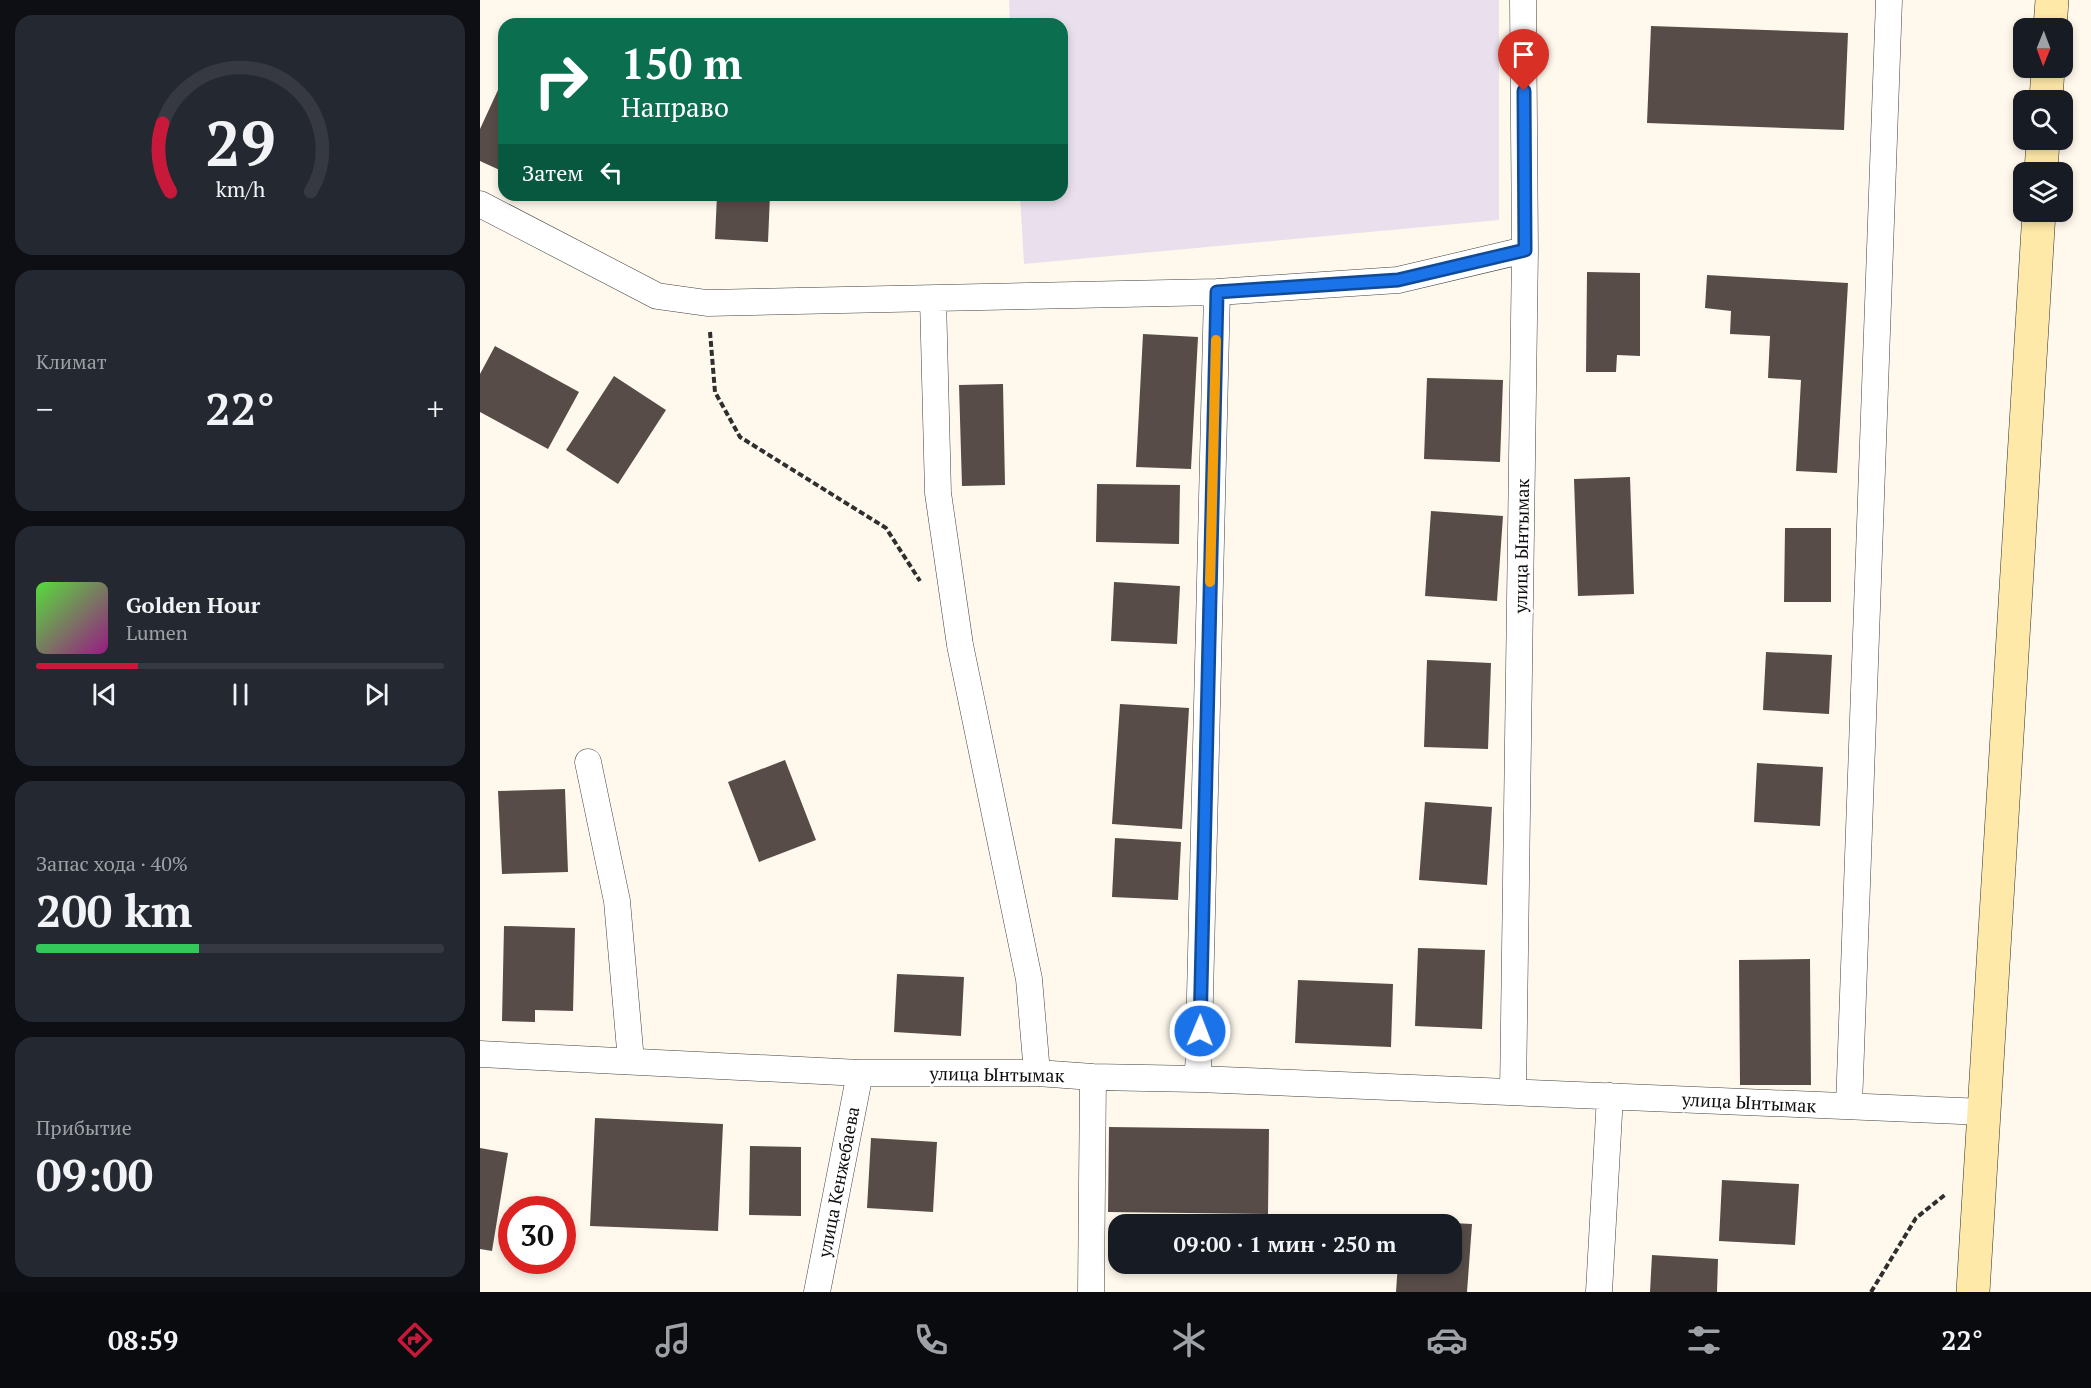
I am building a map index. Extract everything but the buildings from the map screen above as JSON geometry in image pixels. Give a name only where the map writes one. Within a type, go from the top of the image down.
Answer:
[{"type":"main road","points":[[2051,18],[2052,0]]},
{"type":"main road","points":[[1973,1292],[2038,222]]},
{"type":"street","name":"улица Ынтымак","points":[[1513,1092],[1525,250],[1523,0]]},
{"type":"street","points":[[1849,1107],[1888,0]]},
{"type":"street","points":[[480,204],[657,296],[707,303],[1217,292],[1398,280],[1525,250]]},
{"type":"street","points":[[1198,1079],[1217,292]]},
{"type":"street","points":[[933,299],[938,493],[960,645],[1029,979],[1037,1073]]},
{"type":"street","points":[[588,762],[617,901],[631,1061]]},
{"type":"street","name":"улица Ынтымак","points":[[480,1054],[860,1073],[1037,1073],[1984,1112]]},
{"type":"street","name":"улица Кенжебаева","points":[[817,1292],[860,1073]]},
{"type":"street","points":[[1091,1292],[1093,1077]]},
{"type":"street","points":[[1599,1292],[1610,1096]]},
{"type":"path","points":[[707,303],[716,392],[740,437],[886,528],[923,587]]},
{"type":"path","points":[[1871,1292],[1916,1218],[1980,1168]]},
{"type":"shaded area","points":[[1009,0],[1499,0],[1499,220],[1024,264],[1020,201],[1068,201],[1068,18],[1010,18]]},
{"type":"slow traffic","points":[[1210,582],[1216,340]]},
{"type":"route","points":[[1200,1031],[1217,292],[1398,280],[1525,250],[1524,91]]}]
